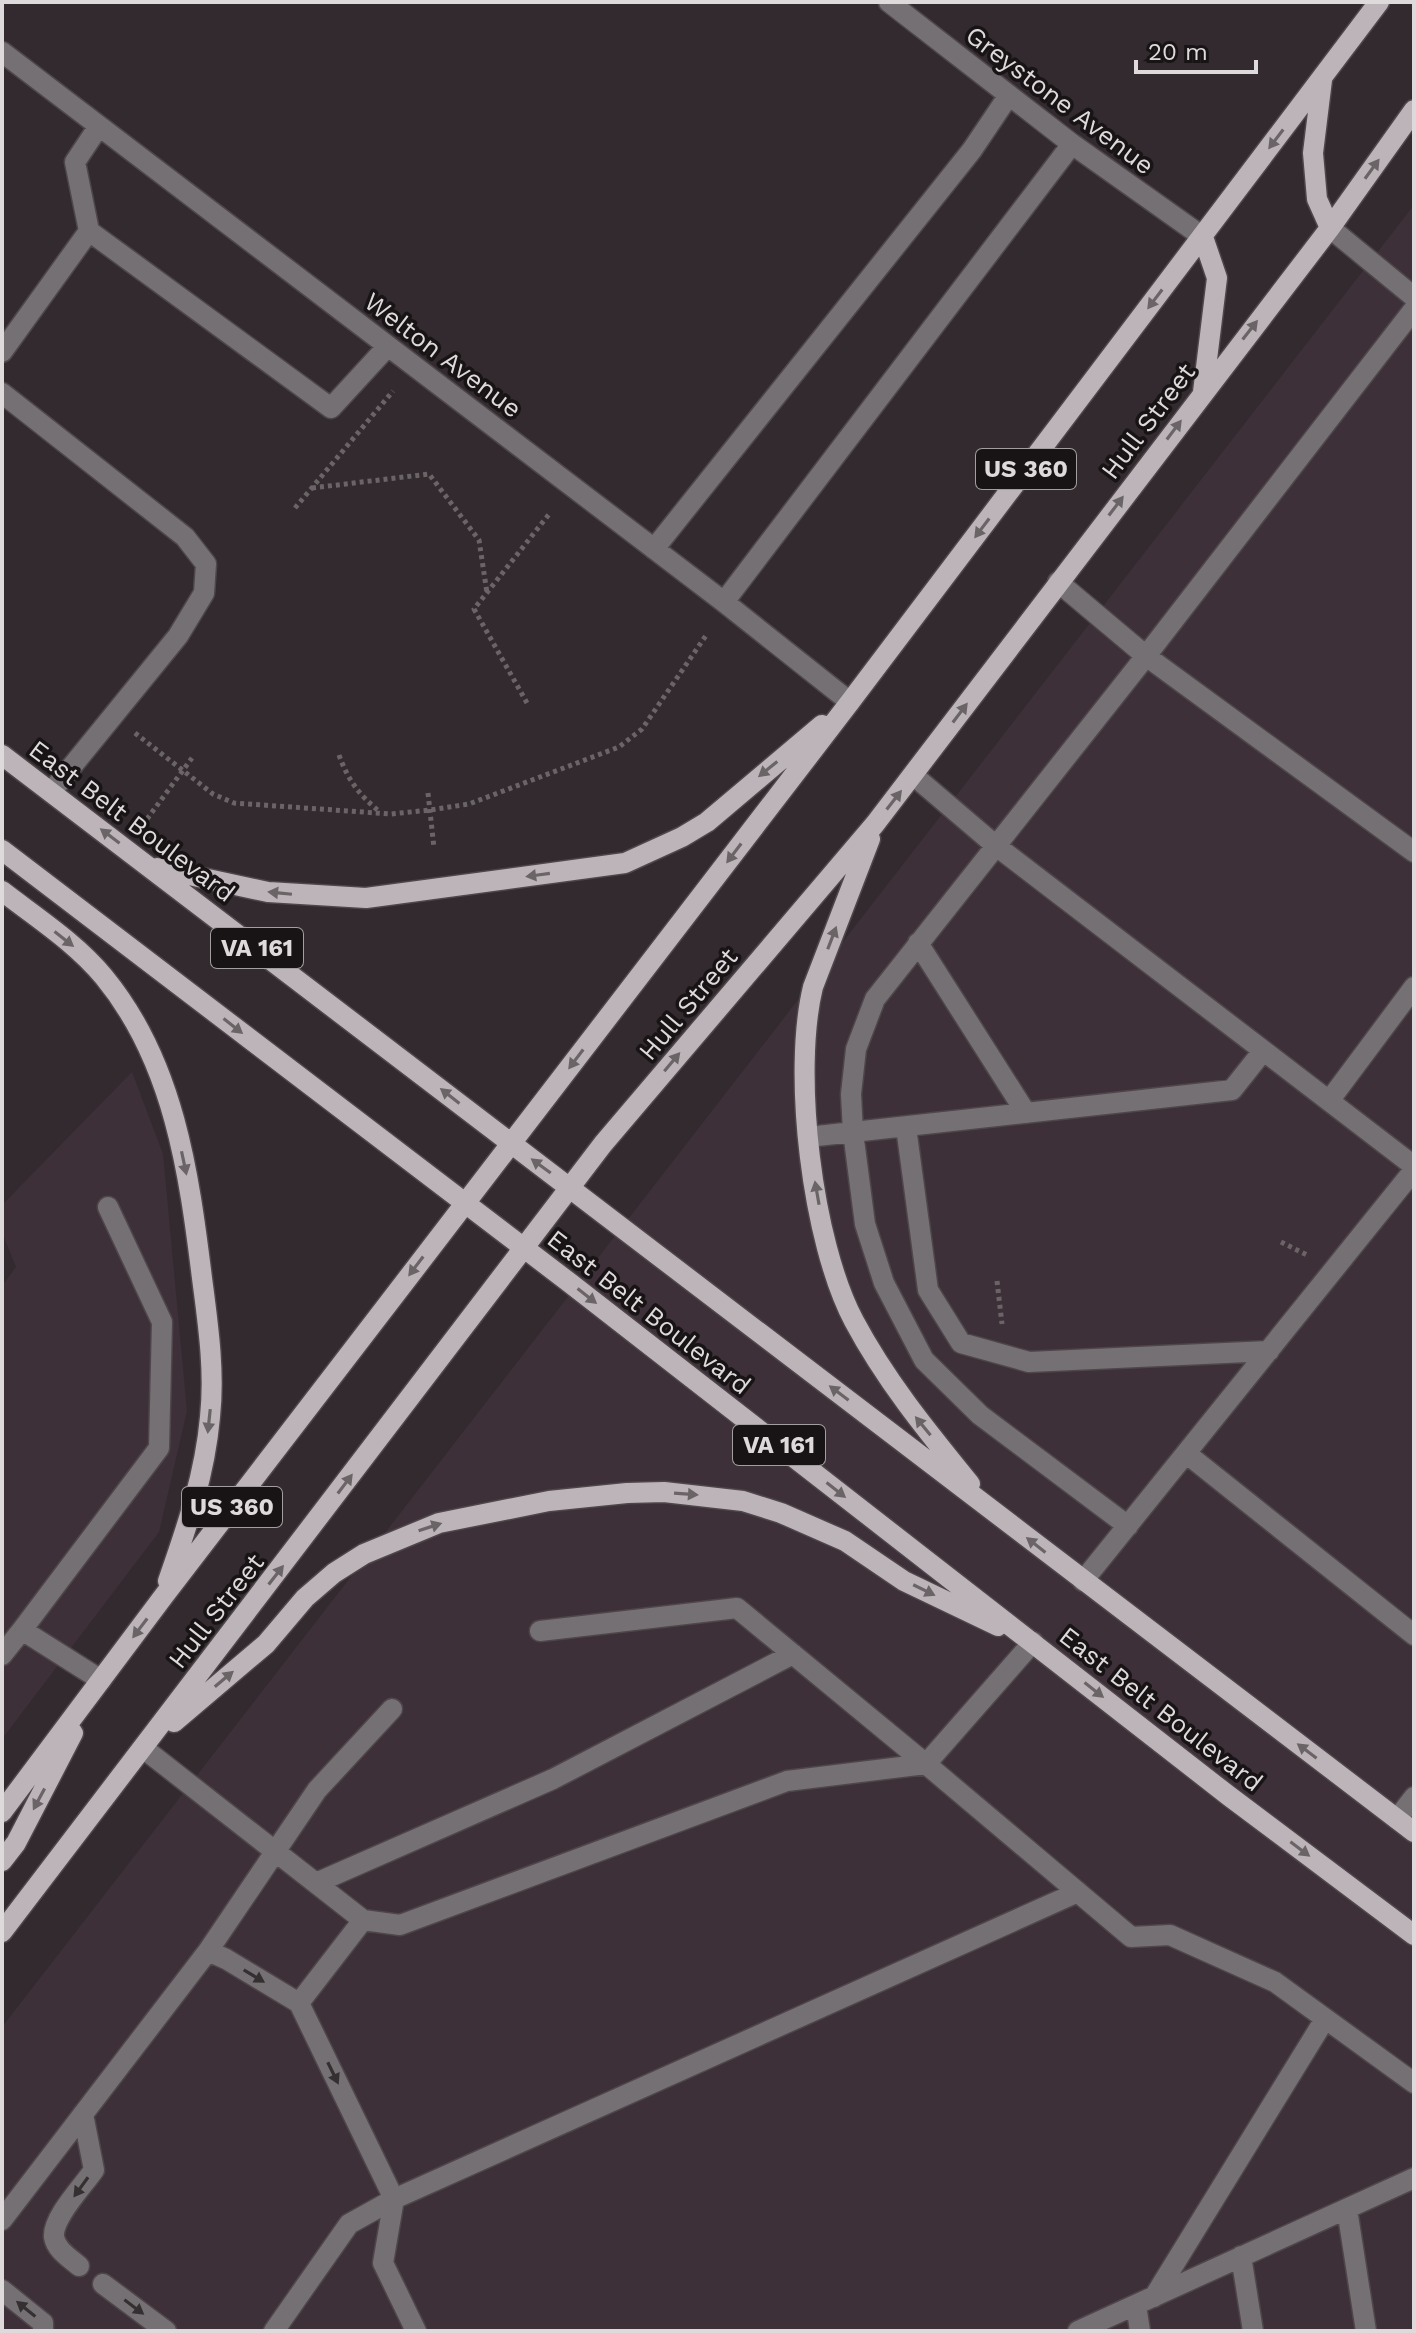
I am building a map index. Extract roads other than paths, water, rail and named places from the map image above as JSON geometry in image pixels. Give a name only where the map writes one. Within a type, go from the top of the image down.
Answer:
[{"type":"main road","name":"Hull Street","points":[[2,1812],[163,1597],[850,702],[1379,2]]},
{"type":"main road","points":[[1323,76],[1313,153],[1317,199],[1330,228]]},
{"type":"main road","name":"Hull Street","points":[[2,1932],[603,1144],[875,824],[913,775],[1330,228],[1414,110]]},
{"type":"main road","points":[[1203,237],[1217,278],[1203,392]]},
{"type":"main road","points":[[150,866],[268,892],[366,898],[625,863],[707,822],[850,702]]},
{"type":"main road","name":"East Belt Boulevard","points":[[2,755],[1414,1832]]},
{"type":"main road","points":[[875,824],[809,1004],[804,1070],[808,1137],[825,1236],[853,1320],[894,1388],[990,1509]]},
{"type":"main road","name":"East Belt Boulevard","points":[[2,850],[1414,1935]]},
{"type":"main road","points":[[2,891],[82,953],[104,977],[152,1054],[178,1133],[196,1229],[206,1310],[210,1417],[195,1498],[163,1597]]},
{"type":"main road","points":[[143,1748],[266,1644],[305,1598],[334,1573],[364,1554],[439,1523],[564,1500],[664,1492],[743,1501],[833,1535],[904,1581],[1033,1642]]},
{"type":"main road","points":[[2,1861],[16,1843],[101,1680]]},
{"type":"street","name":"Greystone Avenue","points":[[889,2],[1072,144],[1203,237]]},
{"type":"street","name":"Welton Avenue","points":[[2,52],[724,602],[850,702]]},
{"type":"street","points":[[654,549],[972,150],[1009,95]]},
{"type":"street","points":[[99,126],[75,162],[89,231],[331,408],[388,346]]},
{"type":"street","points":[[724,602],[1072,144]]},
{"type":"street","points":[[1330,228],[1414,297]]},
{"type":"street","points":[[2,352],[89,231]]},
{"type":"street","points":[[1128,1526],[980,1415],[924,1360],[884,1283],[865,1224],[851,1094],[856,1049],[875,999],[1146,656],[1414,309]]},
{"type":"street","points":[[2,393],[185,537],[206,564],[204,593],[178,636],[51,792]]},
{"type":"street","points":[[1058,582],[1146,656],[1414,852]]},
{"type":"street","points":[[913,775],[995,845],[1414,1168],[1083,1581]]},
{"type":"street","points":[[918,943],[1026,1113]]},
{"type":"street","points":[[1329,1101],[1414,987]]},
{"type":"street","points":[[808,1137],[1232,1090],[1263,1051]]},
{"type":"street","points":[[906,1127],[928,1290],[961,1343],[1029,1362],[1269,1351]]},
{"type":"street","points":[[2,1655],[159,1448],[162,1322],[108,1207]]},
{"type":"street","points":[[1187,1454],[1414,1635]]},
{"type":"street","points":[[540,1631],[737,1608],[1131,1937],[1170,1935],[1275,1982],[1414,2083]]},
{"type":"street","points":[[22,1630],[101,1680]]},
{"type":"street","points":[[143,1748],[363,1920],[400,1925],[787,1781],[926,1764],[1033,1642]]},
{"type":"street","points":[[316,1883],[553,1779],[793,1654]]},
{"type":"street","points":[[2,2220],[208,1951],[317,1790],[392,1709]]},
{"type":"street","points":[[1397,1819],[1414,1797]]},
{"type":"street","points":[[274,2331],[349,2224],[394,2199],[1078,1892]]},
{"type":"street","points":[[299,2003],[363,1920]]},
{"type":"street","points":[[208,1951],[299,2003],[394,2199],[383,2263],[416,2331]]},
{"type":"street","points":[[1140,2331],[1145,2301],[1325,2019]]},
{"type":"street","points":[[79,2266],[62,2252],[54,2238],[57,2221],[94,2170],[83,2114]]},
{"type":"street","points":[[1078,2331],[1414,2178]]},
{"type":"street","points":[[1347,2209],[1366,2331]]},
{"type":"street","points":[[1241,2256],[1253,2331]]},
{"type":"street","points":[[103,2284],[166,2331]]},
{"type":"street","points":[[2,2290],[43,2323],[43,2331]]}]
